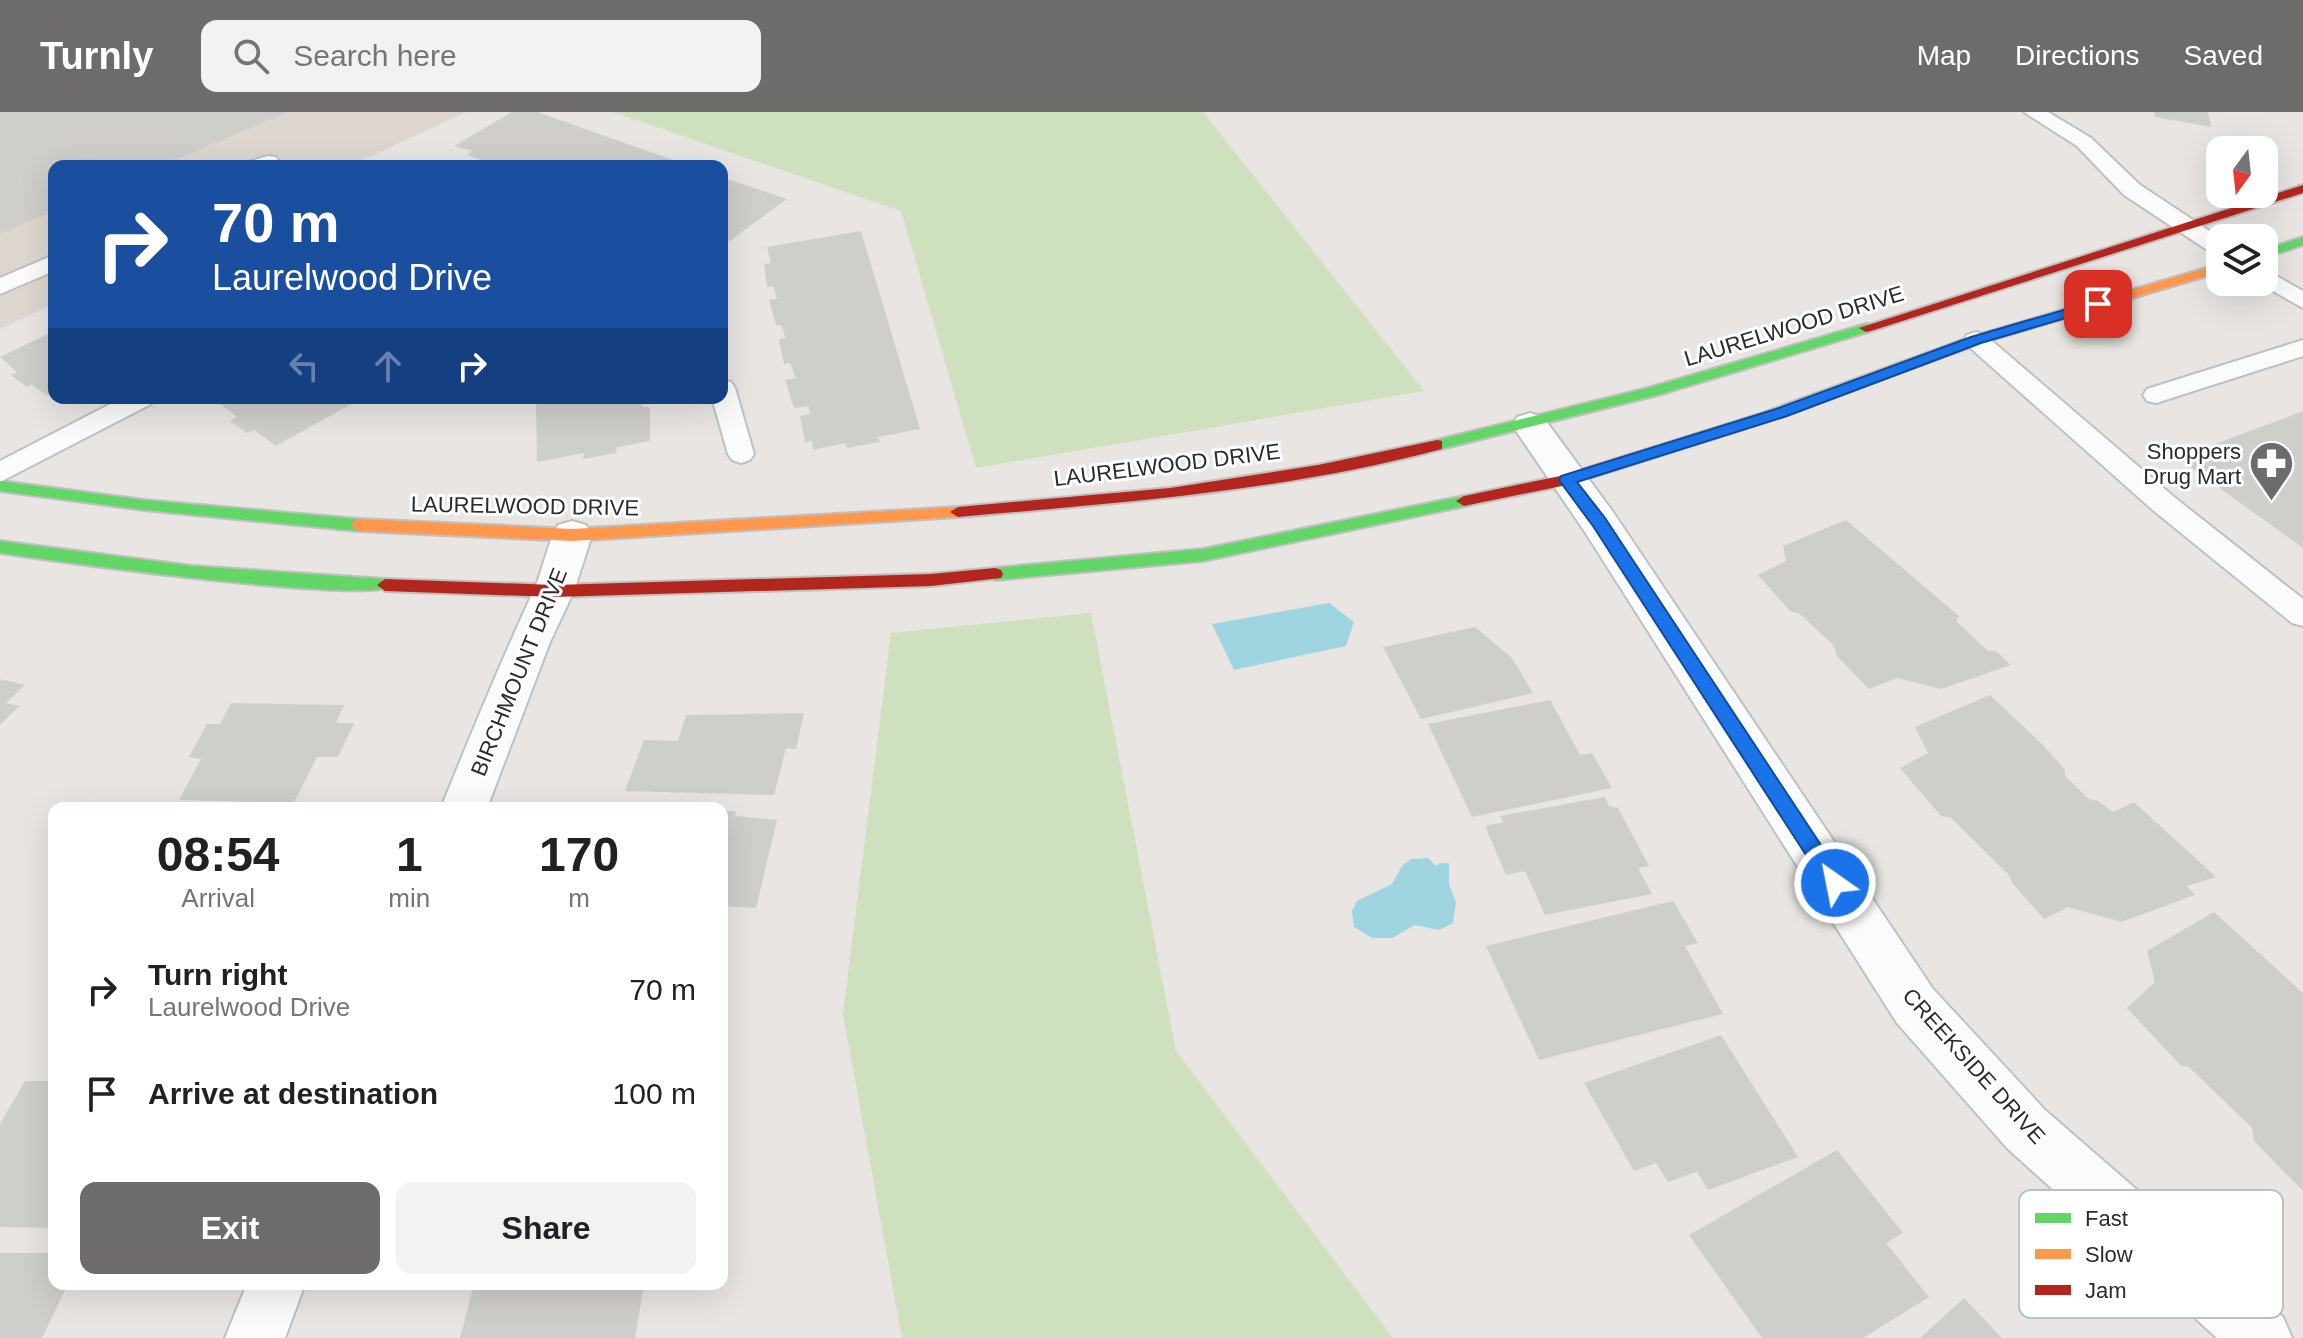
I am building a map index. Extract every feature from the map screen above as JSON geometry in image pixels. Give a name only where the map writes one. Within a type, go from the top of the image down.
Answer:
[{"type":"street","name":"LAURELWOOD DRIVE","points":[[0,486],[144,505],[326,523],[572,535],[930,515],[1170,493],[1318,470],[1530,425],[1697,382],[2303,189]]},
{"type":"street","points":[[2278,249],[2303,241]]},
{"type":"street","points":[[0,547],[116,565],[291,582],[554,591],[931,580],[1203,555],[1567,480],[1782,412],[1976,340],[2206,272]]},
{"type":"street","name":"CREEKSIDE DRIVE","points":[[1530,425],[1599,522],[1915,1006],[2026,1129],[2095,1190]]},
{"type":"street","name":"BIRCHMOUNT DRIVE","points":[[466,802],[529,642],[554,591],[572,535]]},
{"type":"street","points":[[255,1338],[274,1290]]},
{"type":"street","name":"CREEKSIDE DRIVE","points":[[2239,1318],[2262,1338]]},
{"type":"lane","points":[[2034,112],[2084,142],[2132,190],[2206,239]]},
{"type":"lane","points":[[0,287],[48,265]]},
{"type":"lane","points":[[2278,285],[2303,301]]},
{"type":"lane","points":[[1976,340],[2164,504],[2303,615]]},
{"type":"lane","points":[[2156,395],[2303,348]]},
{"type":"lane","points":[[0,473],[131,404]]},
{"type":"lane","points":[[727,404],[741,454]]},
{"type":"shaded area","points":[[0,112],[466,112],[363,160],[48,160],[48,307],[0,329]]},
{"type":"green space","points":[[613,112],[1203,112],[1424,391],[976,468],[901,211]]},
{"type":"green space","points":[[1091,613],[1176,1051],[1393,1338],[902,1338],[843,1014],[891,633]]},
{"type":"water","points":[[1329,603],[1354,622],[1346,646],[1234,670],[1212,624]]},
{"type":"water","points":[[1428,858],[1436,866],[1449,863],[1449,885],[1456,902],[1453,923],[1439,930],[1415,925],[1392,938],[1372,938],[1354,927],[1352,911],[1357,901],[1392,884],[1402,866],[1411,859]]},
{"type":"building","points":[[0,112],[288,112],[174,160],[48,160],[48,214],[0,234]]},
{"type":"building","points":[[512,112],[537,112],[673,160],[481,160],[467,155],[472,151],[454,146]]},
{"type":"building","points":[[2154,112],[2208,112],[2211,127],[2155,117]]},
{"type":"building","points":[[728,179],[787,199],[728,242]]},
{"type":"building","points":[[861,231],[920,429],[878,437],[880,442],[847,448],[845,443],[813,450],[812,441],[805,442],[800,416],[810,414],[808,406],[794,408],[785,380],[796,378],[790,363],[784,364],[779,339],[786,338],[781,325],[776,325],[769,300],[777,299],[773,286],[767,287],[764,264],[771,263],[767,247]]},
{"type":"building","points":[[48,334],[48,396],[32,385],[27,387],[11,375],[17,372],[0,357]]},
{"type":"building","points":[[221,404],[351,404],[276,446],[254,430],[247,433],[230,421],[237,417]]},
{"type":"building","points":[[536,404],[642,404],[642,407],[650,407],[650,441],[617,447],[616,453],[583,459],[584,453],[537,462]]},
{"type":"building","name":"Shoppers Drug Mart","points":[[2303,411],[2303,548],[2178,458]]},
{"type":"building","points":[[1846,520],[1959,616],[1956,621],[1988,651],[1996,651],[2011,665],[1941,689],[1897,678],[1869,689],[1837,656],[1833,645],[1800,614],[1790,611],[1758,575],[1786,561],[1783,546]]},
{"type":"building","points":[[1475,627],[1512,658],[1533,693],[1421,719],[1383,647]]},
{"type":"building","points":[[0,679],[25,685],[6,703],[19,706],[0,725]]},
{"type":"building","points":[[1990,695],[2042,744],[2065,770],[2065,776],[2089,799],[2098,801],[2113,812],[2134,802],[2216,877],[2187,886],[2195,895],[2121,922],[2068,907],[2044,919],[2008,874],[1951,818],[1941,816],[1900,768],[1928,753],[1915,727]]},
{"type":"building","points":[[1550,700],[1580,755],[1592,753],[1612,788],[1472,817],[1428,724]]},
{"type":"building","points":[[231,703],[344,705],[336,723],[354,723],[338,757],[317,757],[294,802],[179,800],[201,759],[189,757],[207,724],[220,724]]},
{"type":"building","points":[[804,713],[796,749],[786,748],[774,795],[625,791],[644,740],[678,741],[686,715]]},
{"type":"building","points":[[1605,797],[1609,806],[1618,808],[1649,866],[1638,868],[1652,894],[1545,915],[1525,871],[1506,875],[1485,826],[1504,822],[1500,816]]},
{"type":"building","points":[[728,811],[736,811],[735,816],[777,820],[756,908],[728,906]]},
{"type":"building","points":[[1673,901],[1698,943],[1685,946],[1723,1014],[1539,1060],[1486,946]]},
{"type":"building","points":[[2214,912],[2303,993],[2303,1191],[2254,1141],[2252,1128],[2189,1067],[2181,1066],[2127,1008],[2155,982],[2147,951]]},
{"type":"building","points":[[1721,1035],[1798,1157],[1708,1190],[1697,1172],[1668,1182],[1656,1163],[1634,1171],[1584,1083]]},
{"type":"building","points":[[25,1081],[48,1081],[48,1228],[0,1227],[0,1124]]},
{"type":"building","points":[[1837,1150],[1903,1233],[1886,1243],[1929,1297],[1863,1338],[1762,1338],[1689,1235]]},
{"type":"building","points":[[0,1253],[48,1253],[48,1290],[65,1290],[42,1338],[0,1338]]},
{"type":"building","points":[[472,1290],[643,1290],[635,1338],[460,1338]]},
{"type":"building","points":[[1964,1298],[2002,1338],[1920,1338]]},
{"type":"traffic: fast","points":[[2278,249],[2303,241]]},
{"type":"traffic: fast","points":[[1437,445],[1653,392],[1866,328]]},
{"type":"traffic: fast","points":[[0,486],[144,505],[358,525]]},
{"type":"traffic: fast","points":[[995,574],[1203,555],[1464,501]]},
{"type":"traffic: fast","points":[[0,547],[192,572],[385,585]]},
{"type":"traffic: slow","points":[[1757,420],[1976,340],[2206,272]]},
{"type":"traffic: slow","points":[[358,525],[572,535],[958,512]]},
{"type":"traffic: jam","points":[[1866,328],[2303,189]]},
{"type":"traffic: jam","points":[[1464,501],[1567,480],[1757,420]]},
{"type":"traffic: jam","points":[[958,512],[1170,493],[1318,470],[1437,445]]},
{"type":"traffic: jam","points":[[385,585],[554,591],[931,580],[995,574]]},
{"type":"place","name":"Shoppers Drug Mart","points":[[2272,503]]},
{"type":"route","points":[[1835,883],[1599,522],[1567,480],[1782,412],[1976,340],[2098,304]]}]
